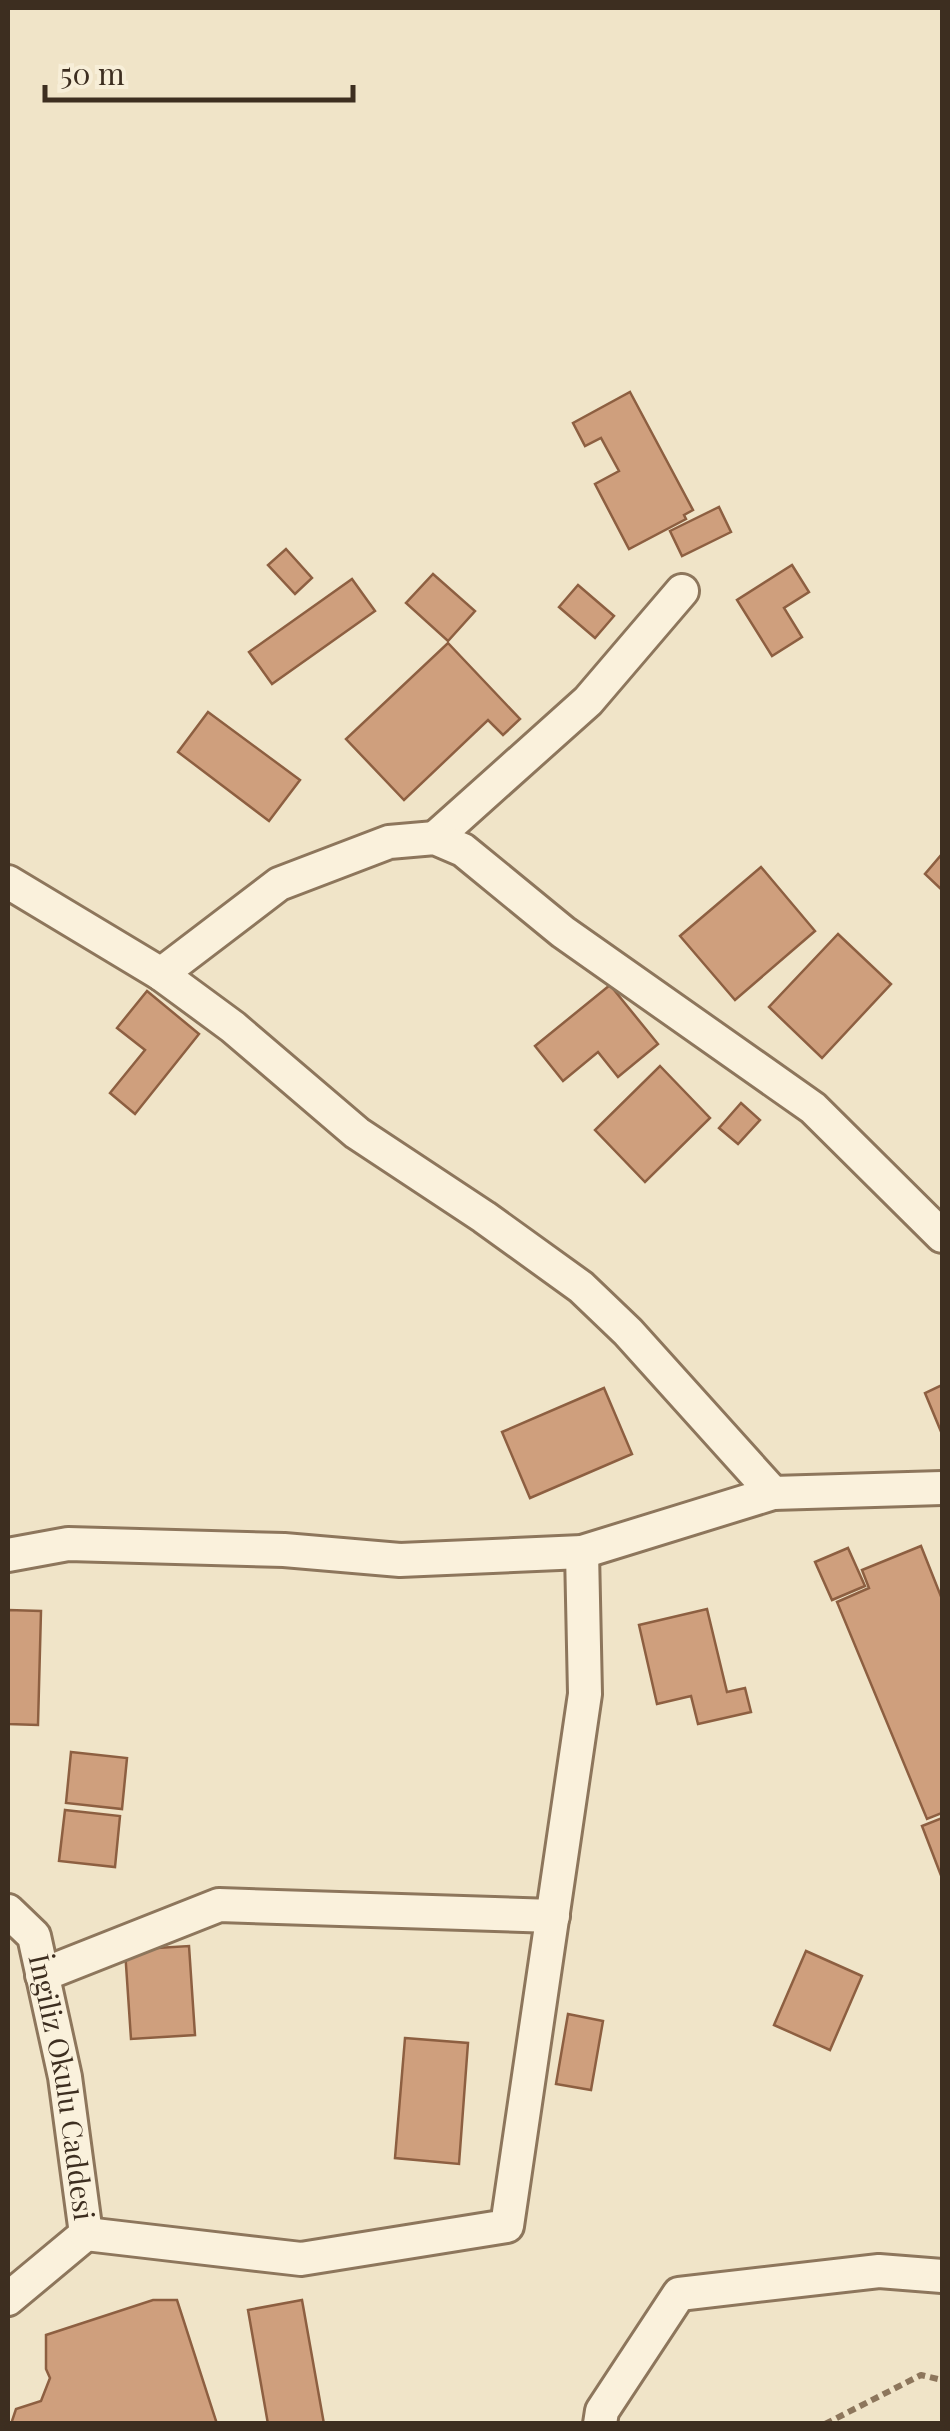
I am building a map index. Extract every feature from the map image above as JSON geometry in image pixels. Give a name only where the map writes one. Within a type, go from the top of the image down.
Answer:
[{"type":"street","points":[[435,838],[588,701],[682,591]]},
{"type":"street","points":[[161,974],[279,884],[390,842],[435,838],[463,850],[563,932],[812,1108],[942,1236]]},
{"type":"street","points":[[8,882],[161,974],[233,1027],[357,1133],[581,1287],[628,1332],[773,1493]]},
{"type":"street","points":[[8,1555],[68,1544],[284,1550],[400,1560],[582,1552],[773,1493],[942,1488]]},
{"type":"street","points":[[86,2234],[301,2259],[507,2226],[586,1694],[582,1552]]},
{"type":"street","points":[[42,1975],[219,1905],[552,1916]]},
{"type":"street","name":"İngiliz Okulu Caddesi","points":[[8,1911],[34,1936],[66,2077],[86,2234],[8,2299]]},
{"type":"street","points":[[600,2424],[602,2410],[680,2294],[879,2271],[942,2276]]},
{"type":"path","points":[[825,2424],[921,2375],[942,2380]]},
{"type":"building","points":[[630,392],[693,510],[684,515],[686,519],[629,549],[595,484],[619,471],[601,438],[585,446],[573,423]]},
{"type":"building","points":[[719,507],[731,532],[682,556],[670,531]]},
{"type":"building","points":[[286,549],[312,578],[295,594],[268,565]]},
{"type":"building","points":[[792,565],[809,592],[784,608],[802,637],[772,656],[737,600]]},
{"type":"building","points":[[433,574],[475,611],[448,641],[406,603]]},
{"type":"building","points":[[352,579],[375,611],[272,684],[249,652]]},
{"type":"building","points":[[578,585],[614,616],[595,638],[559,607]]},
{"type":"building","points":[[448,643],[520,719],[503,735],[488,720],[404,800],[346,739]]},
{"type":"building","points":[[208,712],[300,780],[269,821],[178,752]]},
{"type":"building","points":[[942,854],[942,890],[925,874]]},
{"type":"building","points":[[761,867],[815,931],[735,1000],[680,936]]},
{"type":"building","points":[[838,934],[891,984],[822,1058],[769,1007]]},
{"type":"building","points":[[610,985],[658,1044],[618,1077],[598,1052],[563,1081],[535,1046]]},
{"type":"building","points":[[147,991],[199,1034],[135,1114],[110,1093],[145,1050],[117,1028]]},
{"type":"building","points":[[660,1066],[710,1118],[645,1182],[595,1130]]},
{"type":"building","points":[[741,1103],[760,1120],[738,1144],[719,1128]]},
{"type":"building","points":[[942,1385],[942,1434],[925,1393]]},
{"type":"building","points":[[604,1388],[632,1454],[530,1498],[502,1432]]},
{"type":"building","points":[[921,1546],[942,1599],[942,1813],[927,1819],[837,1602],[869,1588],[862,1570]]},
{"type":"building","points":[[848,1548],[865,1586],[832,1600],[815,1562]]},
{"type":"building","points":[[707,1609],[727,1692],[745,1688],[751,1712],[698,1724],[691,1696],[657,1704],[639,1625]]},
{"type":"building","points":[[8,1610],[41,1611],[38,1725],[8,1724]]},
{"type":"building","points":[[71,1752],[127,1758],[122,1809],[66,1803]]},
{"type":"building","points":[[65,1810],[120,1816],[115,1867],[59,1861]]},
{"type":"building","points":[[942,1818],[942,1878],[922,1826]]},
{"type":"building","points":[[189,1946],[195,2035],[131,2039],[125,1950]]},
{"type":"building","points":[[806,1951],[862,1976],[830,2050],[774,2025]]},
{"type":"building","points":[[568,2014],[603,2021],[591,2090],[556,2084]]},
{"type":"building","points":[[405,2038],[468,2043],[459,2164],[395,2158]]},
{"type":"building","points":[[153,2300],[177,2300],[217,2424],[11,2424],[16,2409],[41,2401],[50,2378],[46,2369],[46,2335]]},
{"type":"building","points":[[302,2300],[324,2424],[268,2424],[248,2310]]}]
